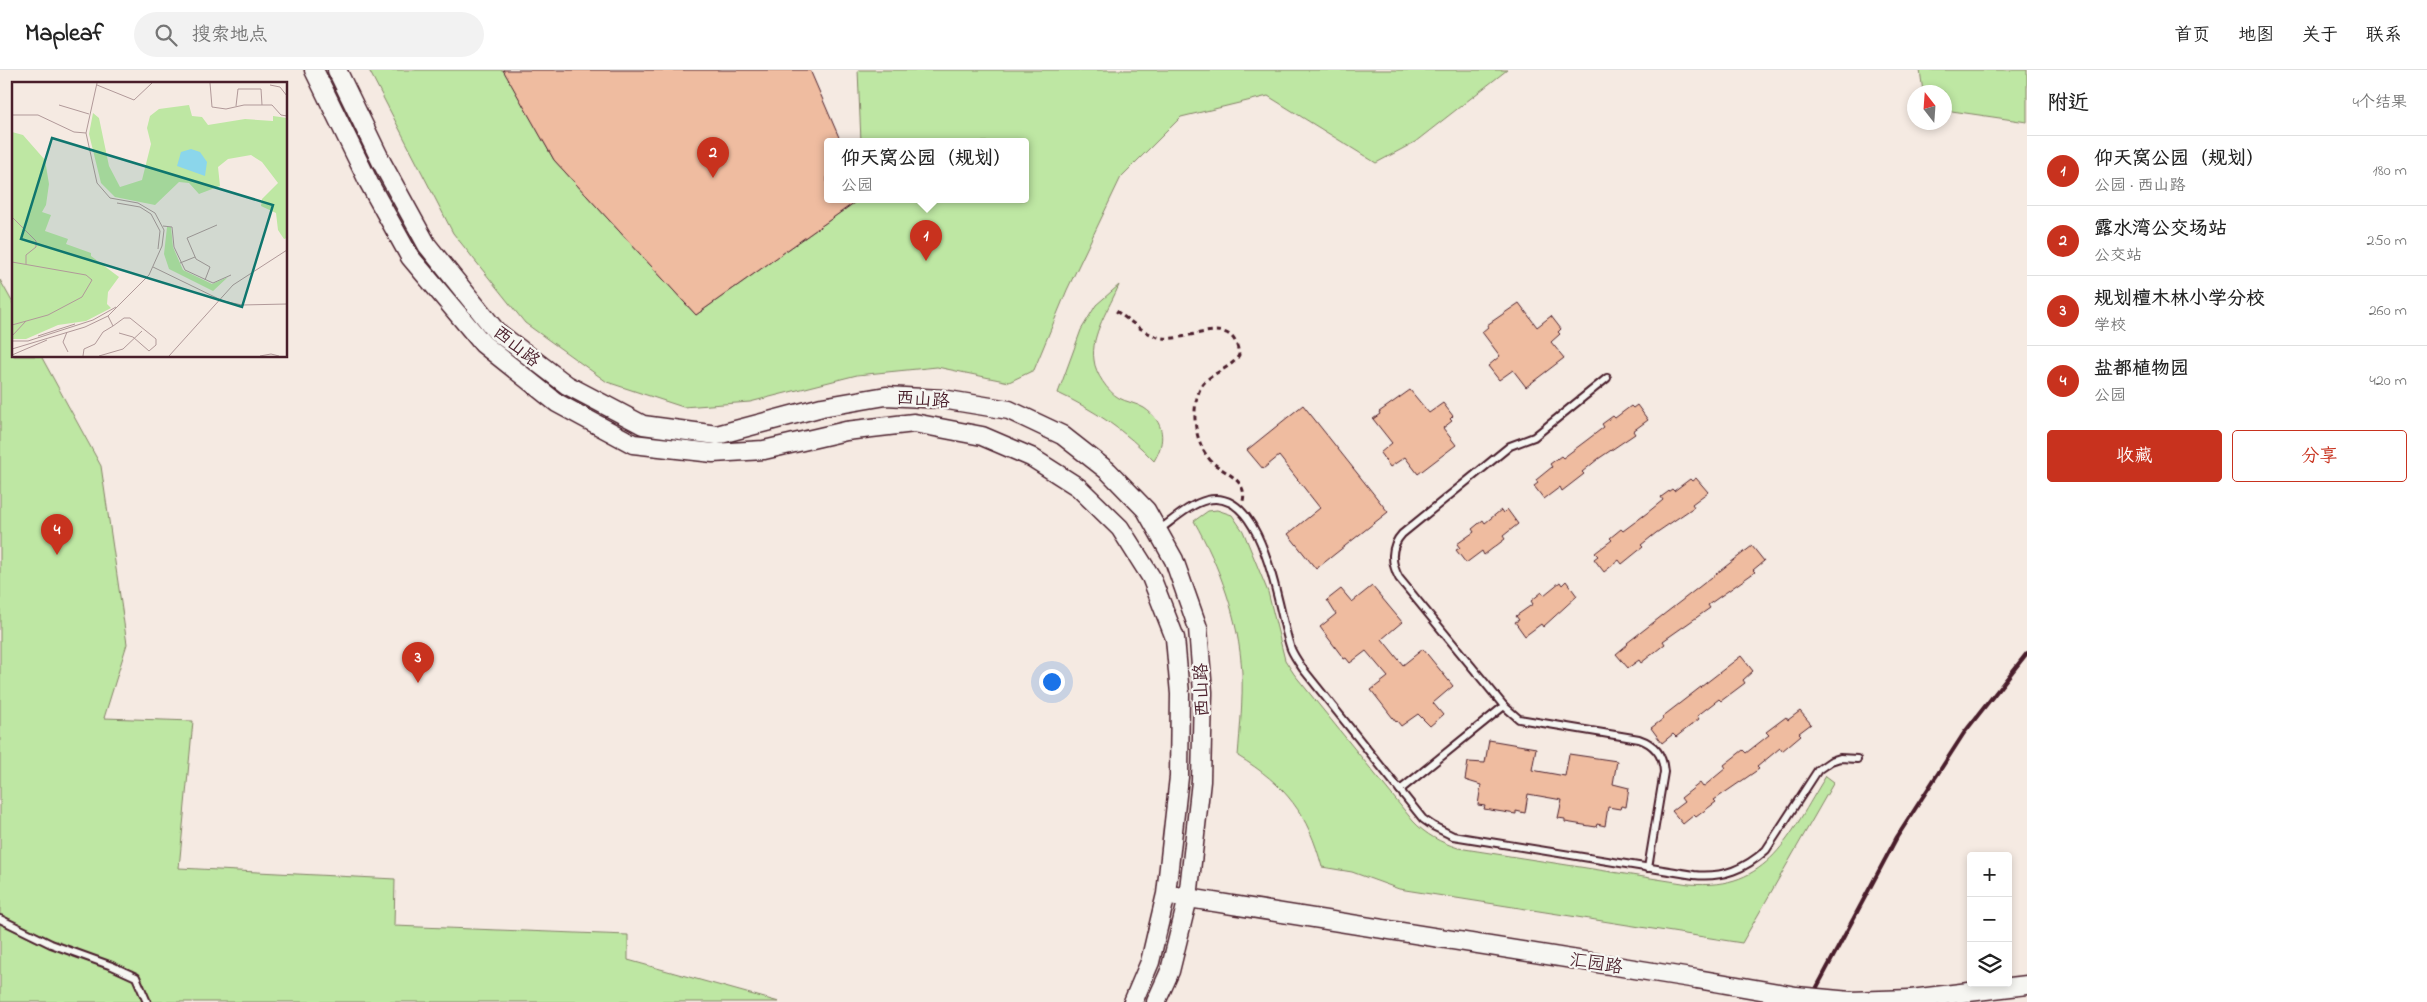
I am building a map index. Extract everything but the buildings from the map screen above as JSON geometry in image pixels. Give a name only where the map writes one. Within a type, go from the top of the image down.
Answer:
[{"type":"main road","name":"西山路","points":[[314,70],[369,183],[410,258],[482,344],[557,403],[633,444],[713,453],[764,450],[846,431],[914,424],[982,436],[1031,457],[1078,487],[1120,528],[1152,576],[1175,638],[1180,694],[1179,777],[1166,894],[1150,962],[1133,1002]]},
{"type":"main road","name":"西山路","points":[[337,70],[382,163],[428,245],[496,331],[567,385],[643,425],[717,435],[822,407],[886,396],[942,399],[1009,410],[1062,435],[1108,470],[1146,510],[1174,560],[1198,628],[1204,692],[1202,781],[1188,898],[1170,971],[1156,1002]]},
{"type":"main road","name":"汇园路","points":[[1166,894],[1796,996],[1841,1000],[1912,999],[2027,985]]},
{"type":"lane","points":[[1607,378],[1534,437],[1510,446],[1402,534],[1394,546],[1393,565],[1399,578],[1504,706],[1519,719],[1639,739],[1655,747],[1664,765],[1664,772],[1648,868]]},
{"type":"lane","points":[[1158,530],[1198,503],[1208,499],[1221,499],[1241,509],[1249,520],[1266,560],[1294,655],[1310,679],[1423,819],[1453,836],[1708,876],[1739,870],[1754,861],[1766,850],[1822,765],[1840,758],[1858,759]]},
{"type":"lane","points":[[1400,790],[1504,706]]},
{"type":"lane","points":[[0,919],[51,944],[112,966],[136,977],[147,1002]]},
{"type":"path","points":[[1116,311],[1152,334],[1162,338],[1218,331],[1231,334],[1236,341],[1239,355],[1235,362],[1211,376],[1200,388],[1196,402],[1196,423],[1199,441],[1205,454],[1213,463],[1230,474],[1242,489],[1244,498],[1241,509]]},
{"type":"green space","points":[[369,70],[504,70],[554,160],[696,315],[854,203],[1029,203],[1029,138],[861,138],[858,70],[1507,70],[1415,142],[1376,163],[1268,96],[1181,117],[1121,177],[1067,290],[1034,370],[1009,382],[937,367],[857,375],[750,402],[683,407],[607,382],[525,323],[453,233]]},
{"type":"green space","points":[[1920,70],[2027,70],[2027,122],[1952,111],[1952,85],[1922,85]]},
{"type":"green space","points":[[0,280],[12,301],[12,358],[42,358],[101,466],[127,644],[104,718],[193,721],[179,868],[395,879],[394,926],[628,935],[628,960],[779,1002],[0,1002]]},
{"type":"green space","points":[[1119,285],[1098,331],[1095,341],[1094,360],[1103,382],[1115,395],[1144,408],[1156,419],[1160,426],[1162,439],[1154,461],[1109,422],[1058,393],[1081,330],[1096,305]]},
{"type":"green space","points":[[1217,510],[1232,515],[1243,531],[1268,592],[1285,660],[1294,674],[1413,821],[1428,834],[1445,843],[1458,848],[1689,884],[1717,884],[1739,878],[1758,868],[1774,855],[1788,838],[1826,776],[1834,782],[1742,943],[1399,889],[1352,872],[1322,867],[1310,831],[1293,803],[1269,778],[1238,756],[1242,673],[1237,633],[1220,575],[1194,521],[1208,511]]},
{"type":"railway","points":[[1809,1002],[1897,837],[1964,733],[2027,653]]},
{"type":"place","name":"露水湾公交场站","points":[[713,178]]},
{"type":"place","name":"仰天窝公园（规划）","points":[[926,261]]},
{"type":"place","name":"盐都植物园","points":[[57,555]]},
{"type":"place","name":"规划檀木林小学分校","points":[[418,683]]}]
